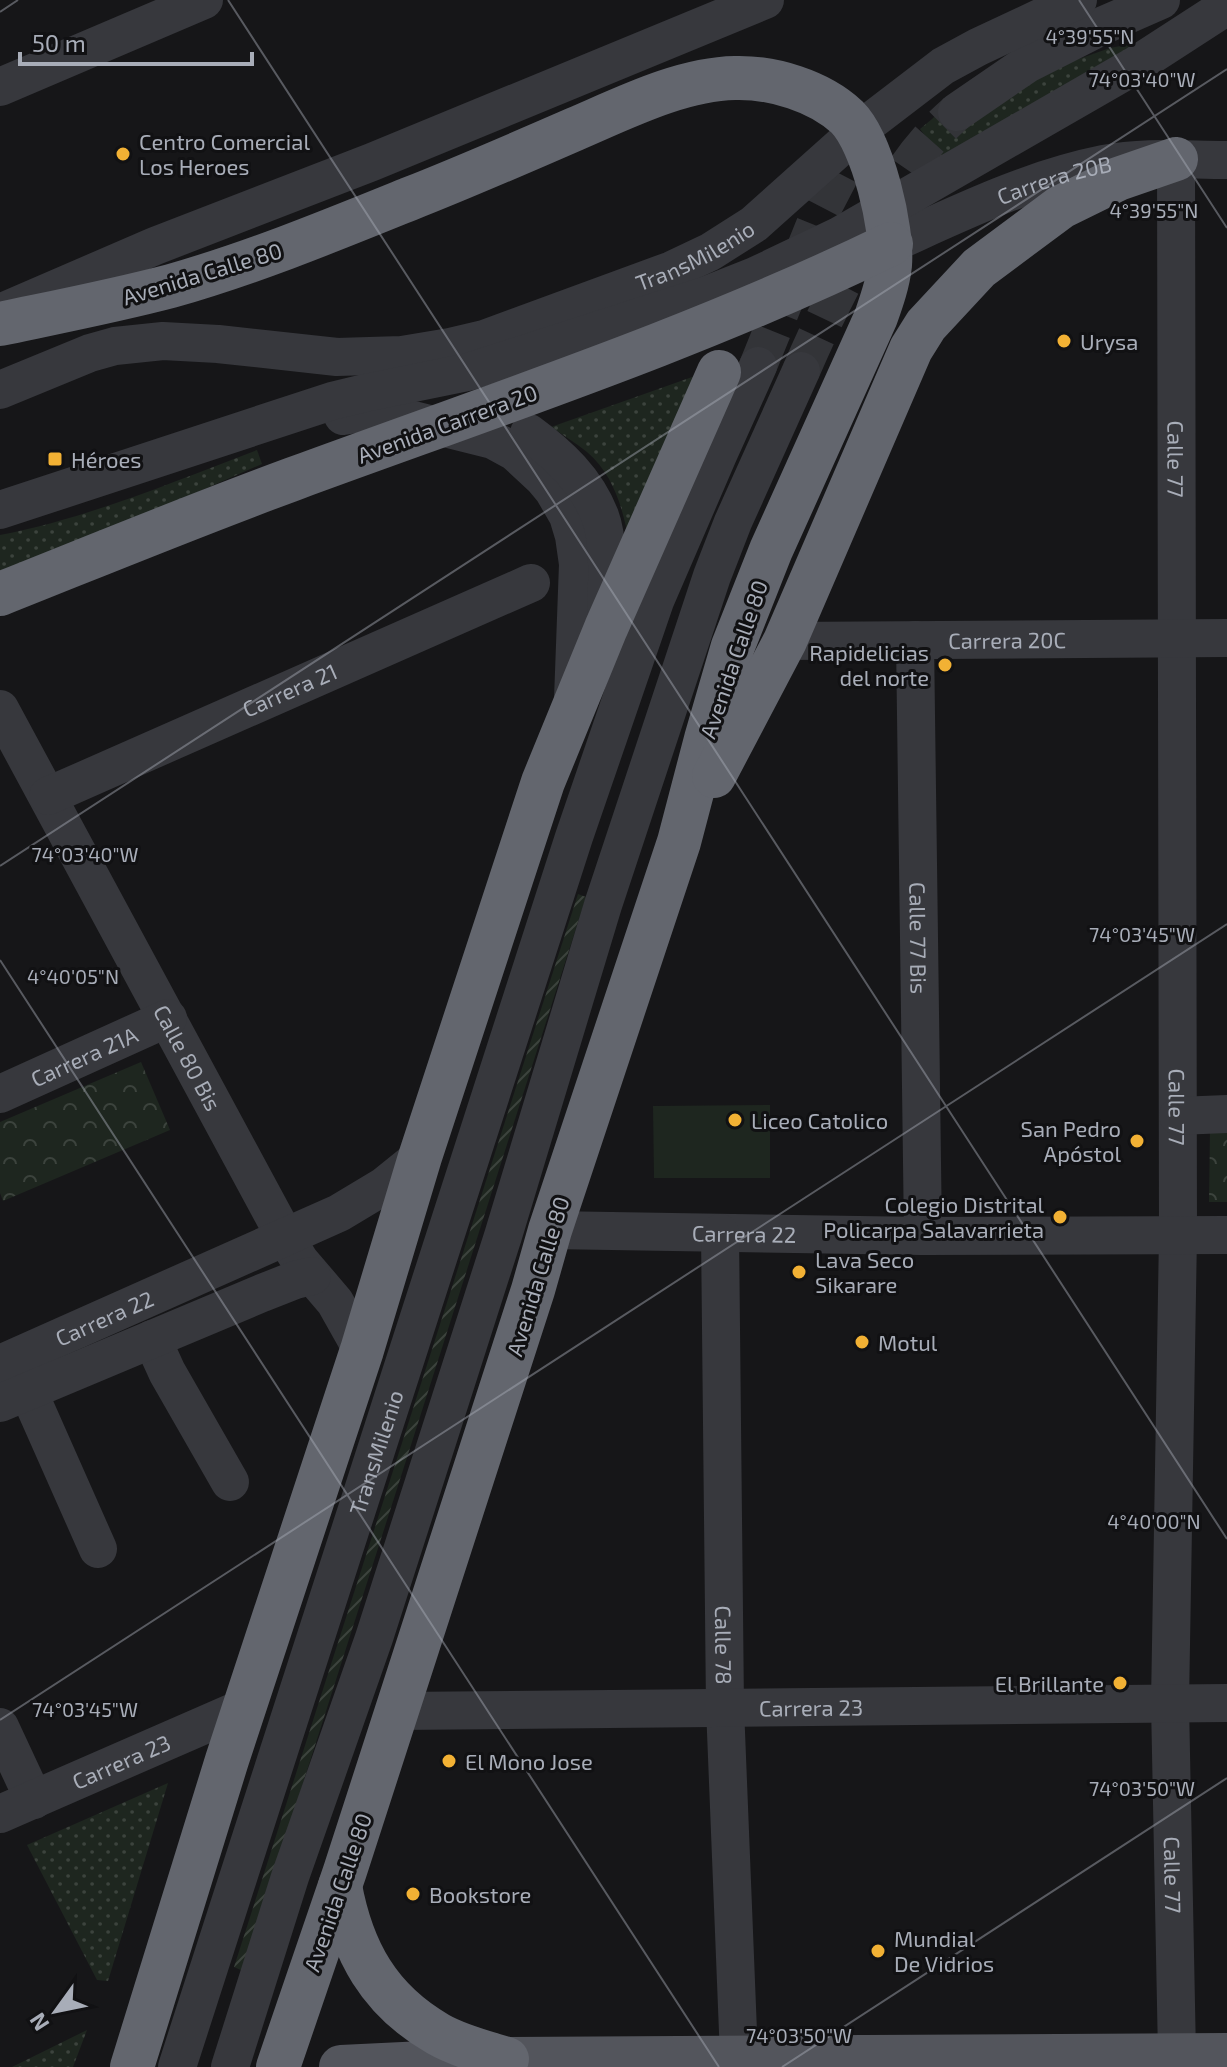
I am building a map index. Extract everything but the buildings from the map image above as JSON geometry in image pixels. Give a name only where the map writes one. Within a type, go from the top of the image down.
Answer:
[{"type":"highway","name":"Avenida Calle 80","points":[[0,324],[125,298],[250,261],[410,199],[633,104],[708,80],[762,79],[816,97],[847,118],[858,131],[874,169],[888,227],[887,283],[876,317],[771,550],[733,646],[679,842],[550,1230],[340,1886],[278,2067]]},
{"type":"highway","points":[[679,842],[785,641],[911,349],[926,325],[979,268],[1061,207],[1118,179],[1176,159]]},
{"type":"highway","name":"Avenida Carrera 20","points":[[0,594],[290,480],[604,366],[720,320],[888,227]]},
{"type":"highway","points":[[132,2067],[243,1708],[362,1350],[420,1157],[543,782],[594,716],[606,628],[738,369]]},
{"type":"highway","points":[[340,1886],[357,1945],[365,1964],[383,1989],[408,2013],[439,2035],[507,2059]]},
{"type":"main road","points":[[341,2067],[507,2059],[1227,2055]]},
{"type":"street","points":[[0,87],[204,0]]},
{"type":"street","points":[[0,313],[155,246],[372,162],[765,0]]},
{"type":"street","name":"TransMilenio","points":[[337,357],[402,355],[484,339],[672,270],[710,252],[754,224],[976,26],[1019,0]]},
{"type":"street","name":"TransMilenio","points":[[921,76],[1078,0]]},
{"type":"street","points":[[957,112],[1027,64],[1161,0]]},
{"type":"street","name":"TransMilenio","points":[[0,510],[332,401],[483,367],[707,295],[839,236],[888,227],[1227,6]]},
{"type":"street","name":"Calle 77","points":[[1176,159],[1178,1235],[1170,1703],[1177,2054]]},
{"type":"street","name":"Carrera 20B","points":[[888,227],[981,204],[1068,173],[1116,162],[1227,160]]},
{"type":"street","points":[[0,390],[90,353],[115,346],[151,342],[218,344],[337,357]]},
{"type":"street","name":"TransMilenio","points":[[337,357],[423,381],[525,430],[555,453],[579,478],[600,517],[606,549],[606,628]]},
{"type":"street","name":"TransMilenio","points":[[177,2067],[574,837],[594,716],[655,601],[718,455],[738,369]]},
{"type":"street","name":"TransMilenio","points":[[230,2067],[290,1877],[374,1638],[503,1236],[603,905],[712,576],[801,371]]},
{"type":"street","name":"TransMilenio","points":[[110,474],[225,451],[336,417],[369,412],[493,440],[515,452],[553,490],[568,516],[574,536],[594,716],[603,905]]},
{"type":"street","name":"Carrera 21","points":[[48,796],[531,583]]},
{"type":"street","name":"Carrera 20C","points":[[785,641],[1227,638]]},
{"type":"street","name":"Calle 77 Bis","points":[[915,640],[923,1236]]},
{"type":"street","name":"Calle 80 Bis","points":[[0,709],[285,1237],[312,1276]]},
{"type":"street","name":"Carrera 21A","points":[[0,1094],[168,1018]]},
{"type":"street","points":[[1178,1116],[1227,1114]]},
{"type":"street","name":"Carrera 22","points":[[0,1364],[360,1202],[420,1157]]},
{"type":"street","name":"Carrera 22","points":[[550,1230],[923,1236],[1227,1235]]},
{"type":"street","name":"Calle 78","points":[[720,1233],[725,1707],[739,2057]]},
{"type":"street","points":[[312,1276],[335,1302],[362,1350]]},
{"type":"street","name":"Carrera 22","points":[[14,1397],[284,1284],[312,1276]]},
{"type":"street","points":[[152,1339],[167,1372],[230,1482]]},
{"type":"street","points":[[14,1397],[98,1549]]},
{"type":"street","name":"TransMilenio","points":[[374,1638],[468,1493]]},
{"type":"street","name":"Carrera 23","points":[[397,1711],[1227,1703]]},
{"type":"street","name":"Carrera 23","points":[[17,1807],[243,1708]]},
{"type":"street","points":[[0,1727],[17,1807]]},
{"type":"green space","points":[[1146,41],[941,157],[920,129],[950,104],[1110,48]]},
{"type":"green space","points":[[695,376],[629,542],[620,505],[604,471],[587,452],[551,427]]},
{"type":"green space","points":[[257,450],[262,464],[81,543],[0,571],[0,535],[98,509]]},
{"type":"green space","points":[[578,894],[586,897],[243,1971],[234,1967]]},
{"type":"green space","points":[[141,1062],[170,1130],[3,1201],[0,1193],[0,1122]]},
{"type":"green space","points":[[770,1105],[770,1178],[654,1178],[653,1106]]},
{"type":"green space","points":[[1210,1131],[1227,1131],[1227,1202],[1209,1202]]},
{"type":"green space","points":[[168,1783],[108,1981],[97,1980],[27,1845]]},
{"type":"green space","points":[[87,2030],[73,2067],[12,2067]]},
{"type":"tunnel","points":[[801,371],[837,293],[892,192],[926,143],[957,112]]},
{"type":"tunnel","points":[[758,366],[819,215],[844,167],[871,128]]},
{"type":"place","name":"Centro Comercial Los Heroes","points":[[123,154]]},
{"type":"place","name":"Urysa","points":[[1064,341]]},
{"type":"place","name":"Héroes","points":[[55,459]]},
{"type":"place","name":"Rapidelicias del norte","points":[[945,665]]},
{"type":"place","name":"Liceo Catolico","points":[[735,1120]]},
{"type":"place","name":"San Pedro Apóstol","points":[[1137,1141]]},
{"type":"place","name":"Colegio Distrital Policarpa Salavarrieta","points":[[1060,1217]]},
{"type":"place","name":"Lava Seco Sikarare","points":[[799,1272]]},
{"type":"place","name":"Motul","points":[[862,1342]]},
{"type":"place","name":"El Brillante","points":[[1120,1683]]},
{"type":"place","name":"El Mono Jose","points":[[449,1761]]},
{"type":"place","name":"Bookstore","points":[[413,1894]]},
{"type":"place","name":"Mundial De Vidrios","points":[[878,1951]]}]
